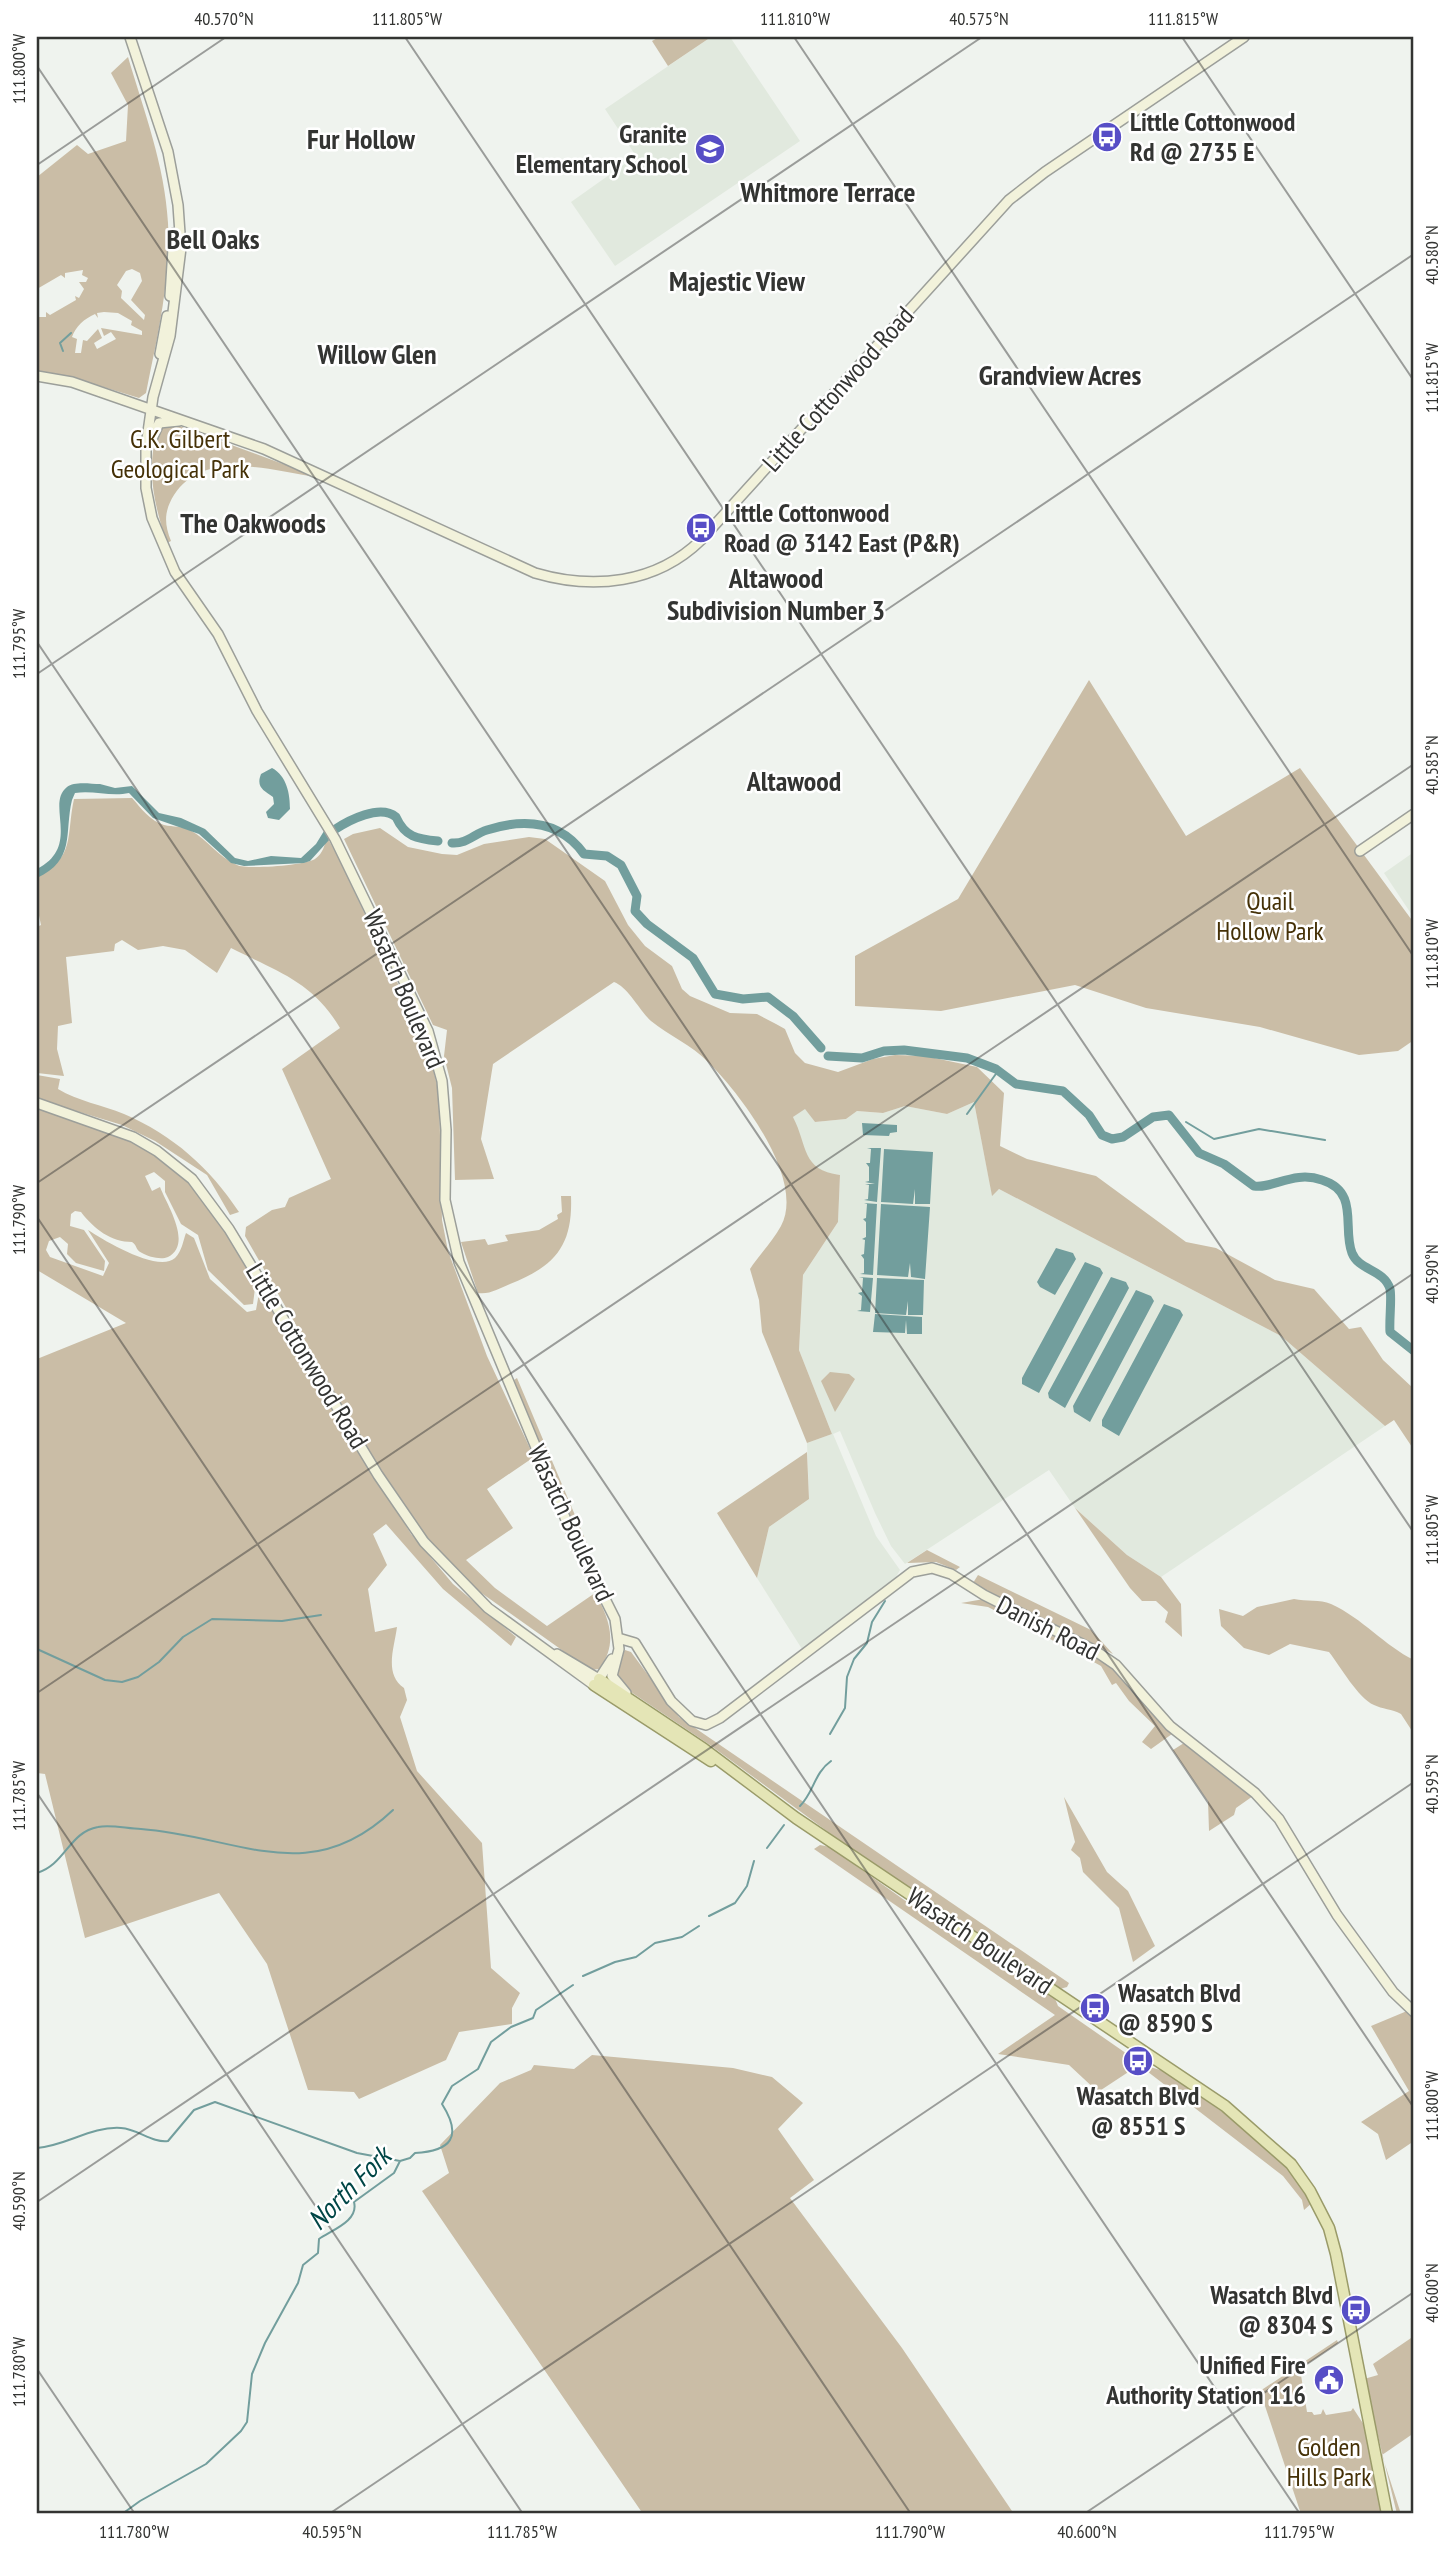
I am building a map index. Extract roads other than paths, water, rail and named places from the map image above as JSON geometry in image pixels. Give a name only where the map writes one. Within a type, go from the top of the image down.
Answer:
[{"type":"main road","name":"Little Cottonwood Road","points":[[37,376],[72,382],[184,419],[312,468],[535,573],[555,579],[596,583],[648,573],[676,560],[701,540],[1009,200],[1045,172],[1244,37]]},
{"type":"main road","name":"Wasatch Boulevard","points":[[131,39],[130,48],[165,160],[173,215],[174,259],[159,358],[161,364],[146,446],[148,503],[166,554],[218,634],[262,720],[335,839],[428,1031],[442,1081],[446,1129],[445,1200],[459,1262],[489,1341],[569,1527],[614,1615],[618,1638],[614,1679],[648,1715]]},
{"type":"main road","points":[[146,446],[151,444],[159,424],[184,419]]},
{"type":"main road","points":[[1360,851],[1414,814]]},
{"type":"main road","name":"Little Cottonwood Road","points":[[37,1103],[133,1137],[163,1156],[196,1184],[229,1228],[414,1530],[476,1597],[548,1651],[571,1660],[597,1682]]},
{"type":"main road","name":"Danish Road","points":[[618,1638],[635,1643],[671,1701],[692,1721],[706,1725],[720,1718],[907,1575],[932,1568],[951,1574],[984,1595],[1110,1659],[1170,1726],[1255,1793],[1279,1819],[1337,1915],[1387,1983],[1414,2012]]},
{"type":"main road","name":"Wasatch Boulevard","points":[[618,1638],[612,1659],[597,1682],[1225,2106],[1291,2164],[1316,2201],[1334,2246],[1387,2514]]},
{"type":"water","points":[[272,768],[287,786],[289,797],[290,809],[279,820],[268,818],[266,812],[274,804],[273,797],[263,790],[259,782],[261,774]]},
{"type":"water","points":[[74,784],[100,784],[115,788],[132,786],[159,813],[181,818],[205,829],[235,858],[248,861],[271,856],[301,858],[316,844],[324,831],[329,840],[310,861],[304,863],[244,866],[231,863],[199,834],[153,818],[129,793],[75,793],[63,854],[58,863],[37,878],[37,869],[50,860],[58,849],[61,794]]},
{"type":"water","points":[[862,1123],[897,1125],[897,1132],[890,1133],[889,1136],[863,1135]]},
{"type":"water","points":[[867,1148],[881,1148],[877,1202],[864,1200],[868,1199],[869,1185],[865,1184],[875,1184],[865,1182],[869,1181],[869,1167],[866,1163],[870,1163],[871,1149]]},
{"type":"water","points":[[884,1149],[933,1152],[930,1204],[915,1204],[915,1189],[913,1204],[881,1202]]},
{"type":"water","points":[[864,1203],[877,1204],[873,1275],[860,1274],[864,1273],[864,1259],[861,1255],[864,1254],[865,1240],[862,1239],[866,1237],[866,1222],[863,1219],[866,1218],[867,1204]]},
{"type":"water","points":[[881,1204],[930,1207],[925,1279],[911,1277],[910,1263],[908,1277],[877,1275]]},
{"type":"water","points":[[1056,1248],[1073,1253],[1076,1259],[1055,1295],[1040,1287],[1037,1282]]},
{"type":"water","points":[[1085,1262],[1100,1268],[1103,1273],[1039,1393],[1022,1384],[1022,1378]]},
{"type":"water","points":[[859,1277],[873,1278],[870,1312],[857,1311],[861,1310],[862,1296],[858,1293],[862,1292],[863,1278]]},
{"type":"water","points":[[1111,1277],[1126,1282],[1129,1288],[1065,1408],[1049,1398],[1048,1393]]},
{"type":"water","points":[[877,1278],[924,1280],[923,1315],[908,1315],[908,1301],[906,1315],[875,1313]]},
{"type":"water","points":[[1136,1290],[1151,1296],[1154,1301],[1090,1422],[1074,1412],[1073,1406]]},
{"type":"water","points":[[1164,1304],[1180,1310],[1183,1315],[1119,1436],[1102,1426],[1102,1420]]},
{"type":"water","points":[[875,1314],[922,1317],[922,1334],[907,1334],[906,1320],[905,1333],[873,1332]]},
{"type":"waterway","points":[[63,351],[60,343],[71,333]]},
{"type":"waterway","points":[[334,830],[356,818],[382,812],[396,817],[403,829],[412,836],[438,841]]},
{"type":"waterway","points":[[452,843],[462,842],[501,826],[541,825],[564,835],[584,854],[607,856],[621,865],[637,896],[635,911],[647,924],[693,958],[715,994],[743,999],[768,997],[793,1016],[821,1048]]},
{"type":"waterway","points":[[828,1056],[862,1058],[884,1051],[904,1050],[967,1058],[996,1069],[1016,1084],[1063,1091],[1089,1115],[1102,1135],[1112,1139],[1123,1137],[1153,1117],[1169,1115],[1199,1153],[1224,1164],[1254,1186],[1302,1177],[1322,1180],[1334,1186],[1346,1202],[1349,1243],[1355,1259],[1383,1277],[1390,1289],[1390,1332],[1414,1351]]},
{"type":"waterway","points":[[967,1114],[998,1071]]},
{"type":"waterway","points":[[1186,1122],[1214,1139],[1259,1129],[1325,1140]]},
{"type":"waterway","points":[[830,1734],[845,1708],[847,1677],[854,1659],[867,1643],[872,1622],[885,1601]]},
{"type":"waterway","points":[[37,1649],[105,1680],[122,1682],[138,1677],[159,1662],[183,1637],[212,1619],[282,1621],[321,1615]]},
{"type":"waterway","points":[[800,1806],[821,1771],[831,1761]]},
{"type":"waterway","points":[[37,1873],[54,1863],[80,1835],[103,1826],[176,1833],[272,1852],[302,1853],[332,1848],[362,1834],[393,1810]]},
{"type":"waterway","points":[[767,1848],[784,1825]]},
{"type":"waterway","points":[[709,1916],[735,1903],[747,1886],[754,1861]]},
{"type":"waterway","points":[[583,1976],[615,1962],[636,1957],[655,1943],[682,1937],[699,1926]]},
{"type":"waterway","name":"North Fork","points":[[122,2514],[206,2464],[241,2431],[247,2422],[252,2374],[265,2343],[298,2283],[303,2265],[318,2253],[319,2239],[349,2220],[354,2202],[394,2173],[400,2161],[415,2153],[427,2152],[445,2145],[450,2140],[452,2125],[442,2104],[452,2086],[478,2069],[491,2042],[511,2027],[533,2018],[536,2010],[573,1985]]},
{"type":"waterway","points":[[37,2148],[110,2128],[127,2129],[156,2140],[168,2141],[194,2110],[215,2102],[357,2153],[400,2161]]},
{"type":"place","name":"Little Cottonwood Rd @ 2735 E","points":[[1107,137]]},
{"type":"place","name":"Granite Elementary School","points":[[710,149]]},
{"type":"place","name":"Little Cottonwood Road @ 3142 East (P&R)","points":[[701,528]]},
{"type":"place","name":"Wasatch Blvd @ 8590 S","points":[[1095,2008]]},
{"type":"place","name":"Wasatch Blvd @ 8551 S","points":[[1138,2061]]},
{"type":"place","name":"Wasatch Blvd @ 8304 S","points":[[1356,2310]]},
{"type":"place","name":"Unified Fire Authority Station 116","points":[[1329,2380]]},
{"type":"district","name":"Fur Hollow","points":[[361,139]]},
{"type":"district","name":"Whitmore Terrace","points":[[828,192]]},
{"type":"district","name":"Bell Oaks","points":[[213,239]]},
{"type":"district","name":"Majestic View","points":[[737,281]]},
{"type":"district","name":"Willow Glen","points":[[377,354]]},
{"type":"district","name":"Grandview Acres","points":[[1060,375]]},
{"type":"district","name":"The Oakwoods","points":[[253,523]]},
{"type":"district","name":"Altawood Subdivision Number 3","points":[[776,594]]},
{"type":"district","name":"Altawood","points":[[794,781]]},
{"type":"park label","name":"G.K. Gilbert Geological Park","points":[[180,454]]},
{"type":"park label","name":"Quail Hollow Park","points":[[1270,916]]},
{"type":"park label","name":"Golden Hills Park","points":[[1329,2462]]}]
